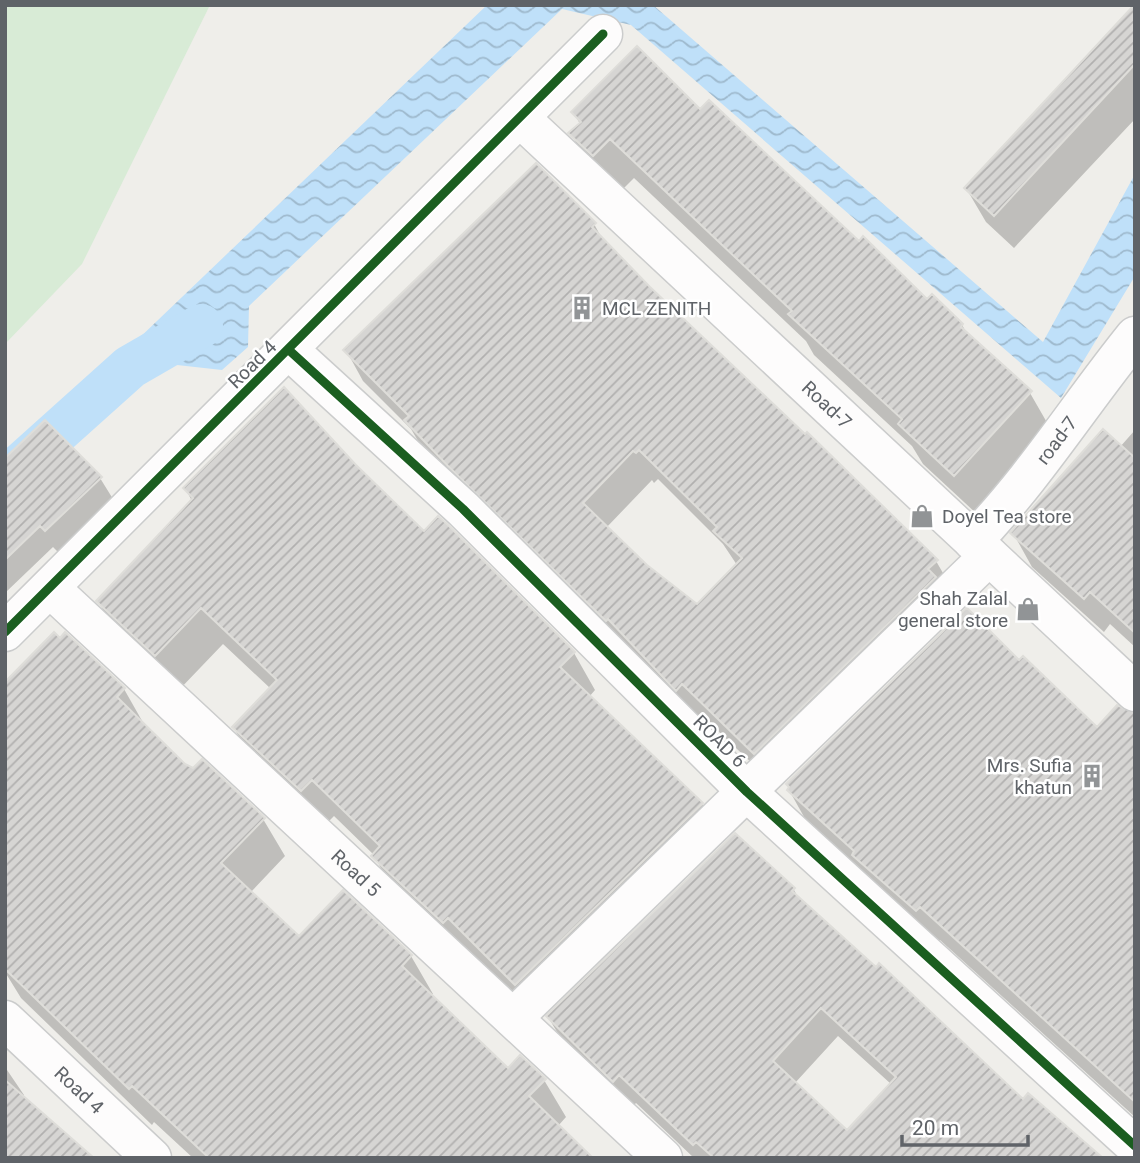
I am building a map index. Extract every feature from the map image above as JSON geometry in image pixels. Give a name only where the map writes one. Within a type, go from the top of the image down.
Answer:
[{"type":"street","name":"Road 4","points":[[5,632],[290,351],[603,34]]},
{"type":"street","name":"Road-7","points":[[520,118],[1135,692]]},
{"type":"street","name":"road-7","points":[[513,1018],[747,792],[981,548],[1090,392],[1135,336]]},
{"type":"street","name":"ROAD 6","points":[[290,351],[463,509],[747,792],[1135,1146]]},
{"type":"street","name":"Road 5","points":[[50,588],[513,1018],[650,1154]]},
{"type":"street","name":"Road 4","points":[[5,1020],[152,1158]]},
{"type":"green space","points":[[5,5],[210,5],[82,264],[5,344]]},
{"type":"water","points":[[487,5],[653,5],[1043,342],[1135,174],[1135,276],[1061,398],[631,25],[562,9],[249,306],[248,347],[222,370],[159,363],[134,343]]},
{"type":"building","points":[[1134,5],[1135,64],[994,216],[964,188]]},
{"type":"building","points":[[637,46],[700,109],[709,100],[859,241],[863,236],[927,299],[932,294],[963,324],[961,327],[1032,391],[954,476],[898,424],[902,419],[788,314],[792,311],[610,139],[593,156],[568,133],[581,122],[571,112]]},
{"type":"building","points":[[536,163],[596,223],[592,227],[650,287],[805,434],[807,432],[938,560],[928,569],[936,577],[754,754],[682,684],[676,691],[608,619],[606,621],[448,466],[404,420],[409,416],[343,350]],"holes":[[[639,450],[717,527],[713,531],[742,558],[697,604],[647,565],[583,503],[633,451],[636,453]]]},
{"type":"building","points":[[284,387],[356,465],[424,531],[438,516],[448,525],[575,652],[560,667],[703,803],[515,985],[448,918],[443,923],[371,856],[380,846],[312,780],[301,791],[232,727],[277,680],[201,608],[155,656],[96,601],[193,498],[183,488]]},
{"type":"building","points":[[45,420],[102,477],[45,531],[40,526],[5,560],[5,458]]},
{"type":"building","points":[[1103,429],[1135,458],[1135,633],[1090,592],[1084,599],[1010,533]]},
{"type":"building","points":[[967,608],[1019,660],[1023,656],[1097,727],[1117,705],[1135,713],[1135,1102],[920,907],[916,911],[852,855],[854,851],[787,790],[789,787],[786,784]]},
{"type":"building","points":[[54,632],[60,638],[65,632],[125,688],[117,697],[185,764],[193,768],[202,759],[265,818],[221,863],[299,936],[343,890],[412,955],[402,966],[508,1068],[520,1055],[546,1079],[529,1096],[593,1158],[209,1158],[132,1086],[129,1089],[5,969],[5,682]]},
{"type":"building","points":[[735,833],[795,888],[792,891],[876,967],[879,963],[1023,1099],[1028,1093],[1103,1158],[714,1158],[696,1142],[693,1145],[619,1075],[613,1082],[546,1016]],"holes":[[[821,1008],[896,1077],[847,1130],[773,1061]]]},
{"type":"building","points":[[5,1080],[94,1158],[5,1158]]},
{"type":"waterway","points":[[14,471],[130,367],[201,326]]},
{"type":"cycle path","points":[[5,632],[603,34]]},
{"type":"cycle path","points":[[290,351],[463,509],[747,792],[1135,1146]]},
{"type":"place","name":"MCL ZENITH","points":[[582,308]]},
{"type":"place","name":"Doyel Tea store","points":[[922,516]]},
{"type":"place","name":"Shah Zalal general store","points":[[1028,609]]},
{"type":"place","name":"Mrs. Sufia khatun","points":[[1092,776]]}]
